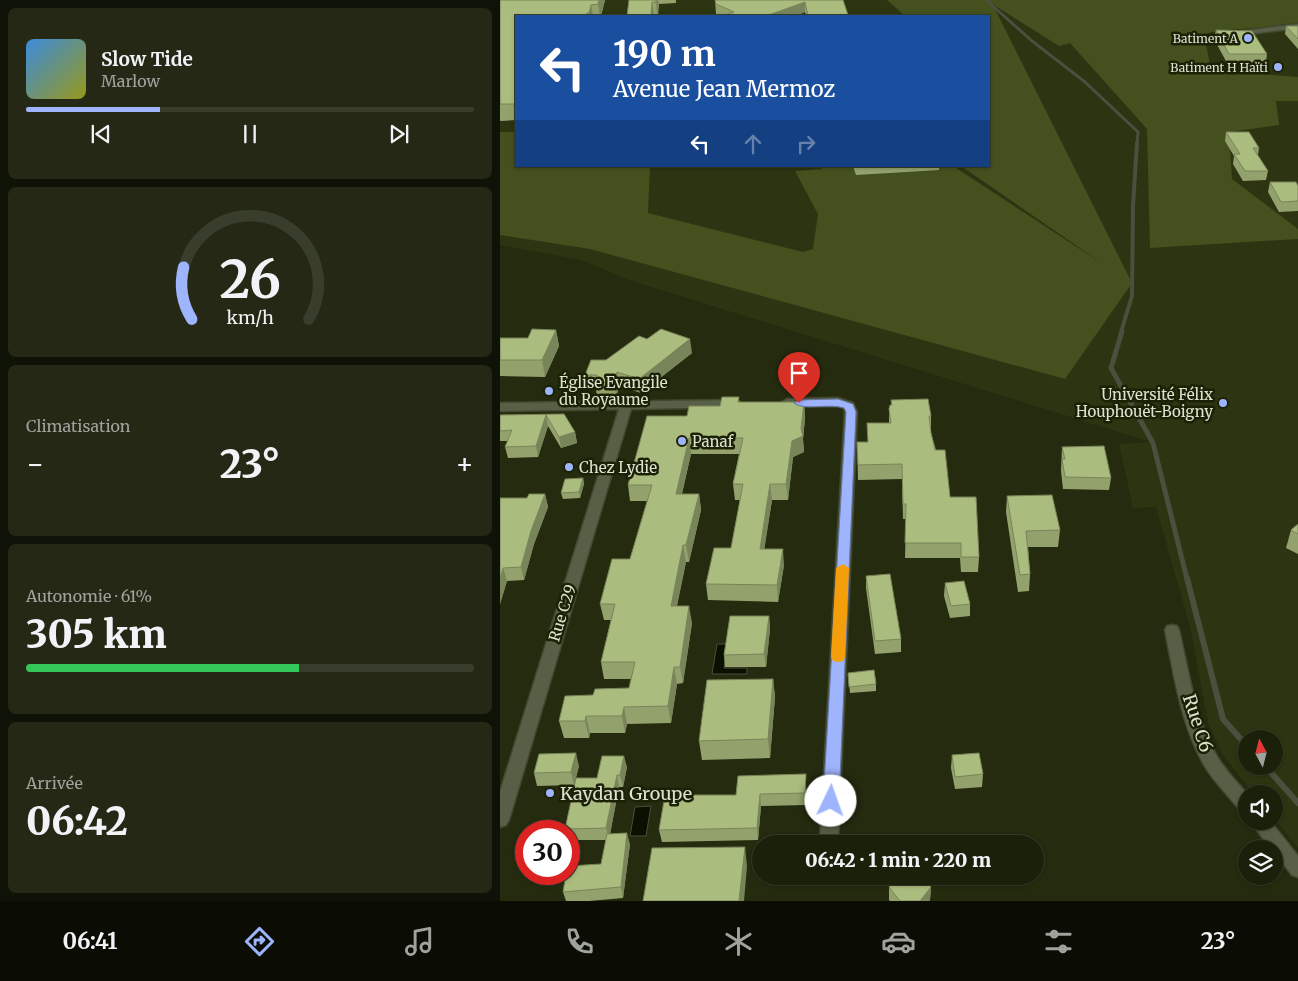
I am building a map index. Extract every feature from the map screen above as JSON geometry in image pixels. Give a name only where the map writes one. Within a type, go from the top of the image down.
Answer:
[{"type":"street","points":[[1226,35],[1251,30],[1298,26]]},
{"type":"street","points":[[770,404],[838,402],[846,405],[851,412],[829,835]]},
{"type":"street","points":[[500,407],[751,404]]},
{"type":"street","name":"Rue C29","points":[[500,820],[626,406]]},
{"type":"street","name":"Rue C6","points":[[1172,630],[1195,726],[1202,744],[1212,762],[1238,795]]},
{"type":"street","points":[[1266,830],[1298,869]]},
{"type":"shaded area","points":[[500,0],[1298,0],[1298,848],[1283,829],[1283,785],[1247,785],[1239,775],[1283,775],[1283,730],[1238,730],[1238,774],[1222,754],[1208,722],[1190,627],[1156,507],[1133,508],[1119,444],[1151,442],[629,280],[581,260],[500,245]]},
{"type":"shaded area","points":[[887,0],[984,0],[993,5],[1132,283],[1065,379],[590,249],[500,235],[500,132],[515,132],[515,167],[650,167],[648,213],[803,252],[813,249],[818,214],[795,171],[822,169],[822,167],[955,167],[1103,264],[962,167],[990,167],[990,15],[904,15]]},
{"type":"shaded area","points":[[986,0],[1298,0],[1298,23],[1204,34],[1211,70],[1298,77],[1298,101],[1276,101],[1279,125],[1229,132],[1232,179],[1298,229],[1298,239],[1150,248],[1147,129],[1070,43],[1059,46]]},
{"type":"shaded area","points":[[717,644],[727,644],[724,668],[747,668],[747,674],[712,674]]},
{"type":"shaded area","points":[[651,806],[646,836],[630,836],[635,807]]},
{"type":"building","points":[[500,0],[599,0],[598,4],[591,5],[589,13],[586,15],[515,15],[515,104],[500,104]]},
{"type":"building","points":[[629,0],[656,0],[656,2],[652,2],[651,15],[627,15]]},
{"type":"building","points":[[715,0],[843,0],[848,15],[808,15],[805,2],[769,15],[725,15],[734,12],[716,4]]},
{"type":"building","points":[[1286,26],[1298,26],[1298,39]]},
{"type":"building","points":[[1216,30],[1252,31],[1267,54],[1229,54]]},
{"type":"building","points":[[1226,132],[1249,132],[1259,148],[1253,148],[1268,171],[1245,171],[1234,154],[1240,154]]},
{"type":"building","points":[[1270,182],[1296,182],[1298,186],[1298,201],[1281,202]]},
{"type":"building","points":[[532,329],[556,330],[542,360],[500,360],[500,338],[528,338]]},
{"type":"building","points":[[661,329],[690,339],[639,379],[617,372],[614,382],[595,382],[597,375],[585,375],[591,360],[606,360],[639,336],[647,339]]},
{"type":"building","points":[[722,397],[739,397],[738,402],[804,402],[801,429],[803,436],[792,441],[786,484],[770,484],[760,549],[783,549],[777,585],[706,584],[714,548],[731,548],[743,484],[733,484],[743,438],[689,438],[676,494],[699,494],[686,545],[683,545],[671,606],[689,606],[680,667],[674,667],[668,706],[624,707],[622,716],[586,716],[585,721],[559,721],[565,696],[593,695],[595,689],[629,688],[635,662],[601,662],[615,604],[600,604],[612,559],[630,559],[652,485],[628,485],[647,416],[687,416],[689,406],[720,406]]},
{"type":"building","points":[[928,399],[931,433],[935,450],[945,450],[950,497],[976,497],[979,557],[961,557],[961,543],[905,543],[906,504],[903,504],[902,464],[858,465],[857,442],[868,442],[867,423],[891,423],[889,409],[890,405],[892,405],[891,400]]},
{"type":"building","points":[[564,414],[575,432],[559,437],[546,415],[536,446],[505,447],[512,430],[500,431],[500,415]]},
{"type":"building","points":[[1104,446],[1111,478],[1065,477],[1062,459],[1065,459],[1062,447]]},
{"type":"building","points":[[583,478],[579,492],[561,493],[565,479]]},
{"type":"building","points":[[529,494],[545,494],[531,531],[521,567],[503,568],[500,579],[500,498],[527,498]]},
{"type":"building","points":[[1052,495],[1060,530],[1026,531],[1030,574],[1020,575],[1007,496]]},
{"type":"building","points":[[1298,524],[1298,534],[1291,530]]},
{"type":"building","points":[[890,574],[901,639],[875,641],[866,576]]},
{"type":"building","points":[[964,581],[970,604],[951,606],[945,583]]},
{"type":"building","points":[[730,616],[769,616],[764,654],[724,655]]},
{"type":"building","points":[[874,670],[876,684],[849,687],[848,673]]},
{"type":"building","points":[[773,679],[768,739],[699,741],[707,680]]},
{"type":"building","points":[[576,753],[571,772],[534,773],[539,754]]},
{"type":"building","points":[[979,753],[983,774],[955,777],[952,755]]},
{"type":"building","points":[[602,756],[624,756],[620,775],[617,775],[606,828],[580,829],[580,820],[567,820],[576,778],[597,778]]},
{"type":"building","points":[[806,774],[805,793],[760,794],[757,828],[659,830],[666,789],[679,789],[678,795],[736,795],[738,776]]},
{"type":"building","points":[[627,833],[621,887],[563,892],[564,885],[580,885],[580,865],[601,864],[607,834]]},
{"type":"building","points":[[745,847],[739,901],[643,901],[652,848]]},
{"type":"building","points":[[890,885],[929,885],[931,887],[920,901],[900,901],[889,887]]},
{"type":"waterway","points":[[986,0],[1032,41],[1085,82],[1138,132],[1137,144]]},
{"type":"waterway","points":[[1121,332],[1132,296],[1133,206],[1137,143]]},
{"type":"waterway","points":[[1122,331],[1111,368],[1153,443],[1187,579]]},
{"type":"waterway","points":[[1187,578],[1223,719],[1238,736]]},
{"type":"waterway","points":[[1273,775],[1298,803]]},
{"type":"slow traffic","points":[[838,657],[843,568]]},
{"type":"place","name":"Batiment A","points":[[1248,38]]},
{"type":"place","name":"Batiment H Haïti","points":[[1278,67]]},
{"type":"place","name":"Église Evangile du Royaume","points":[[549,391]]},
{"type":"place","name":"Université Félix Houphouët-Boigny","points":[[1223,403]]},
{"type":"place","name":"Panaf","points":[[682,441]]},
{"type":"place","name":"Chez Lydie","points":[[569,467]]},
{"type":"place","name":"Kaydan Groupe","points":[[550,793]]},
{"type":"route","points":[[799,403],[838,402],[849,406],[851,412],[831,801]]}]
